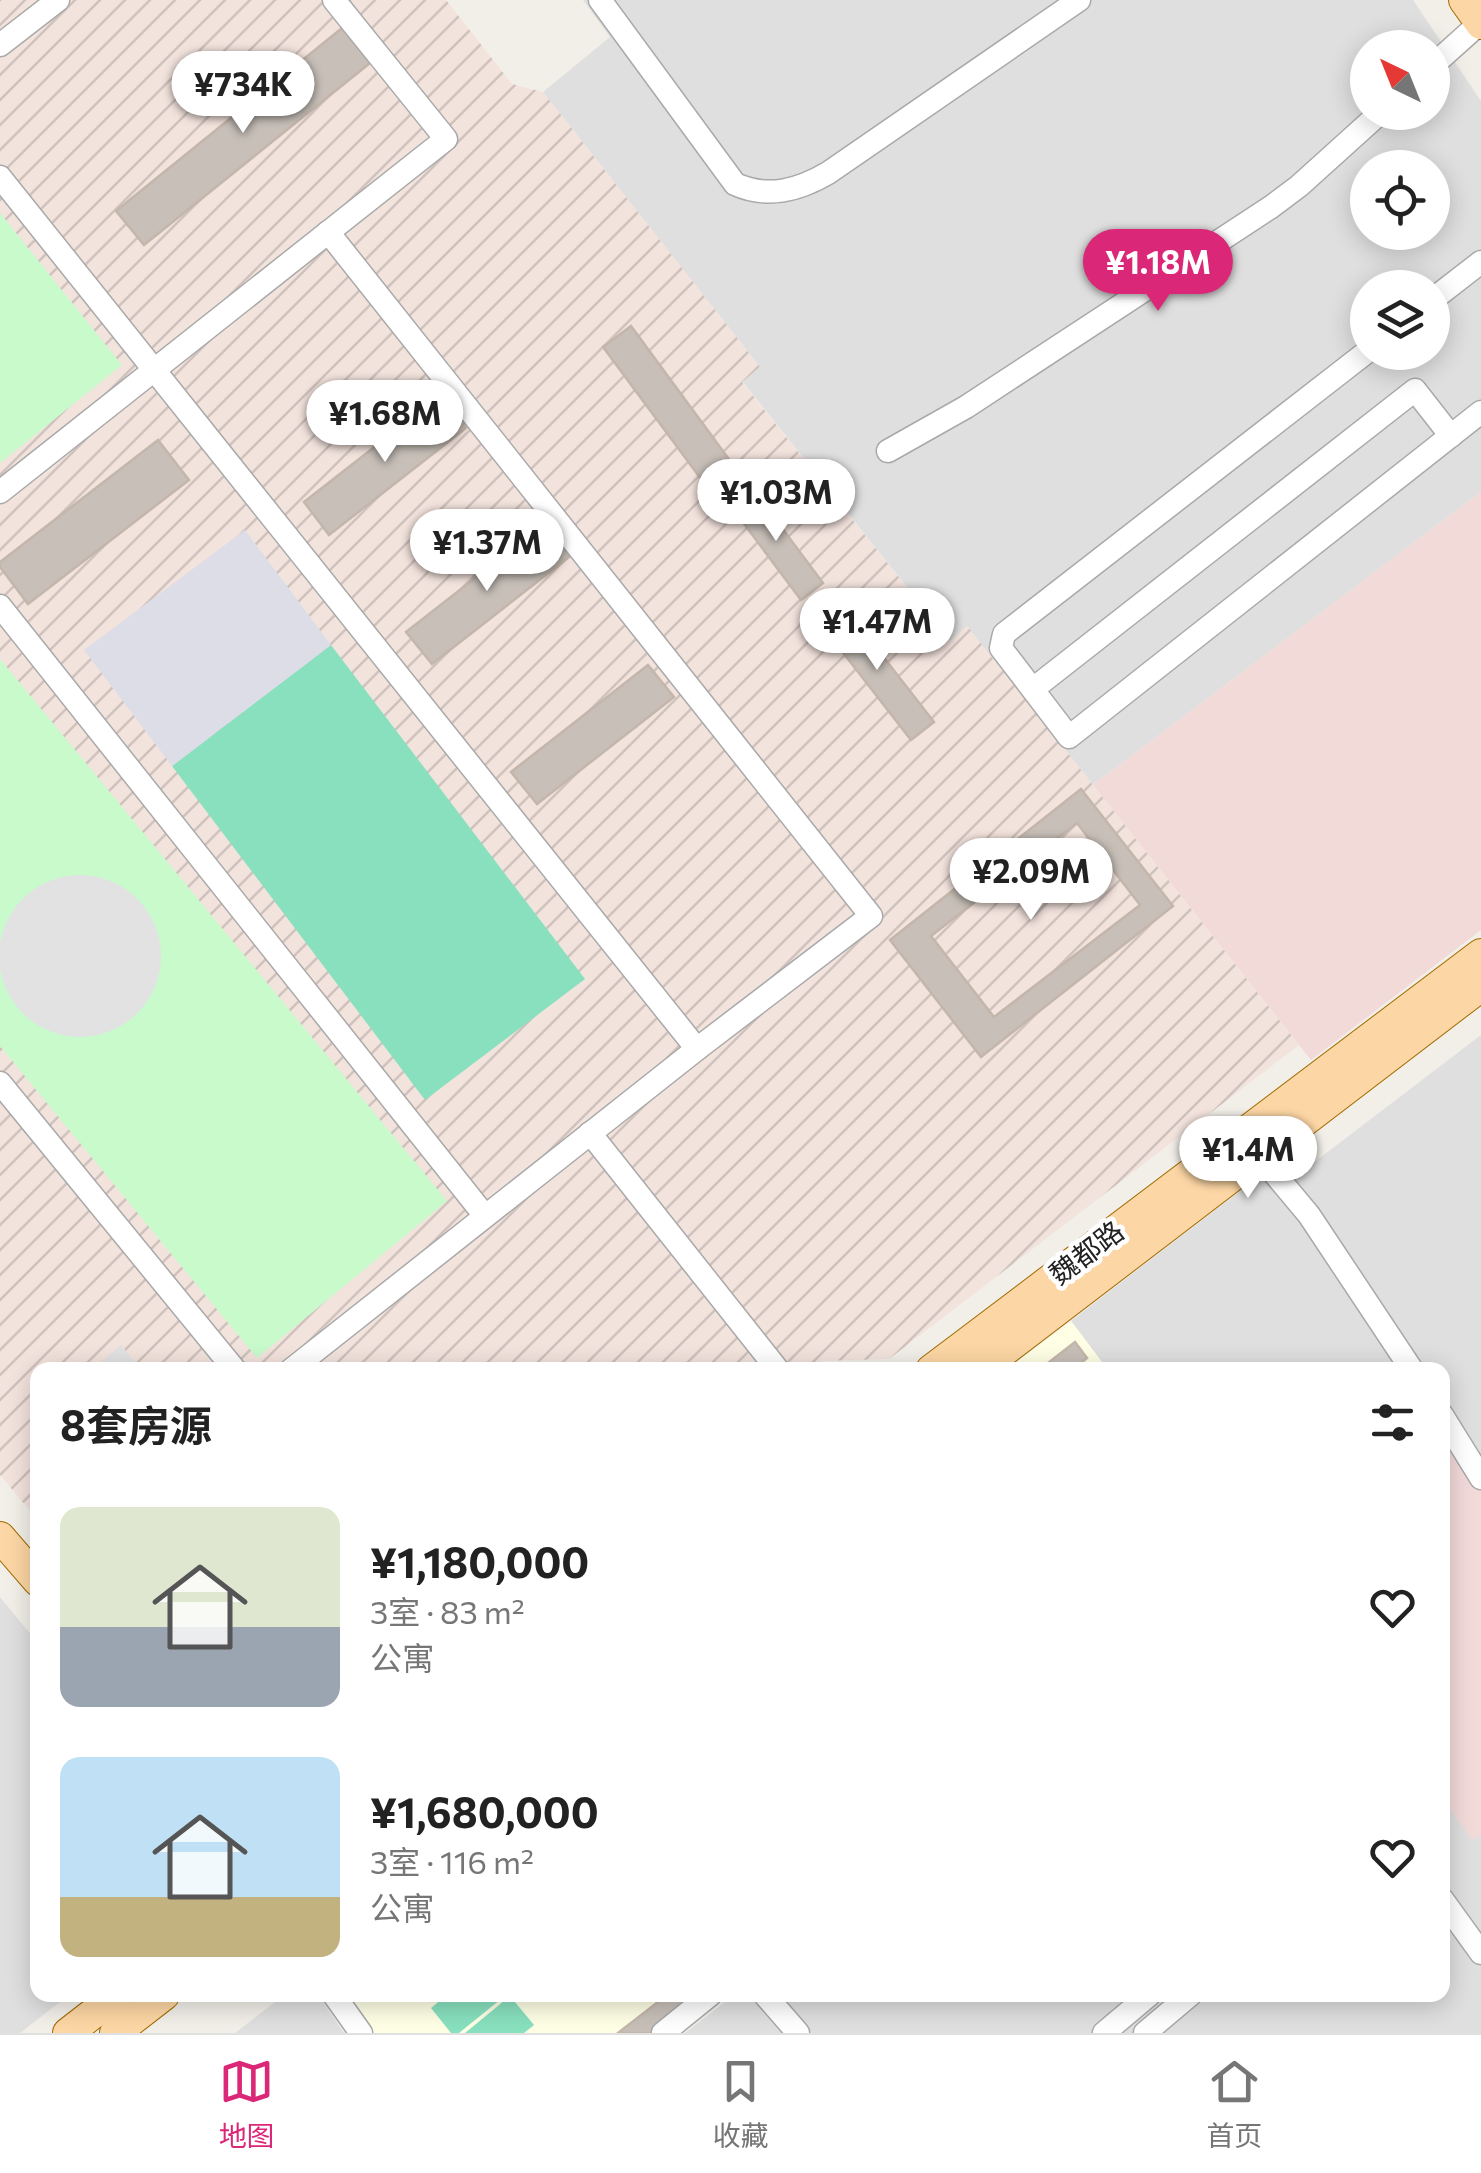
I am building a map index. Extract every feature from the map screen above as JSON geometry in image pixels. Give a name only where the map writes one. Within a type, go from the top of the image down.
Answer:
[{"type":"main road","points":[[1464,0],[1481,23]]},
{"type":"main road","name":"魏都路","points":[[942,1362],[1481,954]]},
{"type":"main road","name":"魏都路","points":[[989,1362],[1481,986]]},
{"type":"main road","points":[[0,1537],[30,1572]]},
{"type":"main road","points":[[68,2033],[108,2002]]},
{"type":"main road","points":[[115,2033],[155,2002]]},
{"type":"street","points":[[0,45],[58,0]]},
{"type":"street","points":[[0,492],[446,139],[334,0]]},
{"type":"street","points":[[600,0],[735,184],[761,192],[797,189],[828,173],[1079,0]]},
{"type":"street","points":[[1450,50],[1481,23]]},
{"type":"street","points":[[888,450],[966,407],[1271,207],[1361,130]]},
{"type":"street","points":[[0,178],[697,1048]]},
{"type":"street","points":[[301,1362],[697,1048],[871,916],[328,232]]},
{"type":"street","points":[[1450,286],[1481,262]]},
{"type":"street","points":[[1350,365],[1004,634],[1001,648],[1068,736],[1481,412]]},
{"type":"street","points":[[1032,689],[1416,390],[1451,436]]},
{"type":"street","points":[[0,606],[486,1216]]},
{"type":"street","points":[[0,1083],[228,1362]]},
{"type":"street","points":[[590,1133],[772,1362]]},
{"type":"street","points":[[1259,1155],[1308,1215],[1407,1362]]},
{"type":"street","points":[[1450,1432],[1481,1478]]},
{"type":"street","points":[[1450,1909],[1481,1952]]},
{"type":"street","points":[[339,2002],[361,2033]]},
{"type":"street","points":[[663,2033],[701,2002]]},
{"type":"street","points":[[770,2002],[798,2033]]},
{"type":"street","points":[[1104,2033],[1141,2002]]},
{"type":"street","points":[[1145,2033],[1182,2002]]},
{"type":"shaded area","points":[[0,0],[446,0],[512,84],[543,92],[760,367],[742,382],[950,641],[967,626],[1299,1045],[889,1359],[30,1362],[30,1511],[0,1475]]},
{"type":"shaded area","points":[[583,0],[1413,0],[1433,30],[1350,30],[1350,130],[1450,130],[1450,55],[1481,101],[1481,492],[1093,785],[967,627],[951,642],[742,381],[760,367],[543,92],[610,37]]},
{"type":"shaded area","points":[[1481,492],[1481,930],[1311,1060],[1093,785]]},
{"type":"shaded area","points":[[245,530],[331,645],[172,766],[84,650]]},
{"type":"shaded area","points":[[80,875],[111,882],[137,899],[154,925],[161,956],[154,987],[137,1013],[111,1030],[80,1037],[49,1030],[23,1013],[6,987],[-1,956],[6,925],[23,899],[49,882]]},
{"type":"shaded area","points":[[1481,1035],[1481,1457],[1450,1407],[1450,1362],[1420,1362],[1291,1180]]},
{"type":"shaded area","points":[[1262,1174],[1353,1290],[1402,1362],[1102,1362],[1071,1321]]},
{"type":"shaded area","points":[[1071,1321],[1102,1362],[1017,1362]]},
{"type":"shaded area","points":[[121,1345],[135,1362],[101,1362]]},
{"type":"shaded area","points":[[1450,1446],[1456,1449],[1481,1491],[1481,1834],[1472,1840],[1450,1808]]},
{"type":"shaded area","points":[[0,1597],[30,1633],[30,2002],[60,2002],[20,2033],[0,2033]]},
{"type":"shaded area","points":[[1450,1808],[1472,1839],[1481,1834],[1481,2033],[811,2033],[783,2002],[1450,2002]]},
{"type":"shaded area","points":[[275,2002],[323,2002],[344,2033],[235,2033]]},
{"type":"shaded area","points":[[344,2002],[690,2002],[658,2033],[367,2033]]},
{"type":"shaded area","points":[[725,2002],[758,2002],[785,2033],[685,2033]]},
{"type":"green space","points":[[0,213],[122,365],[0,463]]},
{"type":"green space","points":[[331,645],[585,979],[425,1100],[172,766]]},
{"type":"green space","points":[[0,659],[447,1201],[257,1358],[0,1046]]},
{"type":"green space","points":[[438,2002],[497,2002],[459,2033],[451,2033],[431,2008]]},
{"type":"green space","points":[[503,2002],[515,2002],[534,2025],[524,2033],[465,2033]]},
{"type":"building","points":[[342,28],[370,63],[144,245],[116,211]]},
{"type":"building","points":[[631,326],[731,462],[704,483],[603,347]]},
{"type":"building","points":[[441,395],[466,428],[329,535],[304,502]]},
{"type":"building","points":[[158,440],[189,480],[28,604],[0,562]]},
{"type":"building","points":[[752,488],[823,583],[801,600],[730,505]]},
{"type":"building","points":[[543,525],[569,557],[432,664],[406,632]]},
{"type":"building","points":[[843,605],[934,722],[911,740],[820,623]]},
{"type":"building","points":[[648,665],[674,697],[537,804],[511,772]]},
{"type":"building","points":[[1081,789],[1173,906],[981,1057],[890,940]],"holes":[[[1077,823],[1140,905],[994,1017],[931,936]]]},
{"type":"building","points":[[1075,1342],[1087,1358],[1082,1362],[1049,1362]]},
{"type":"building","points":[[658,2002],[691,2002],[651,2033],[618,2033]]}]
